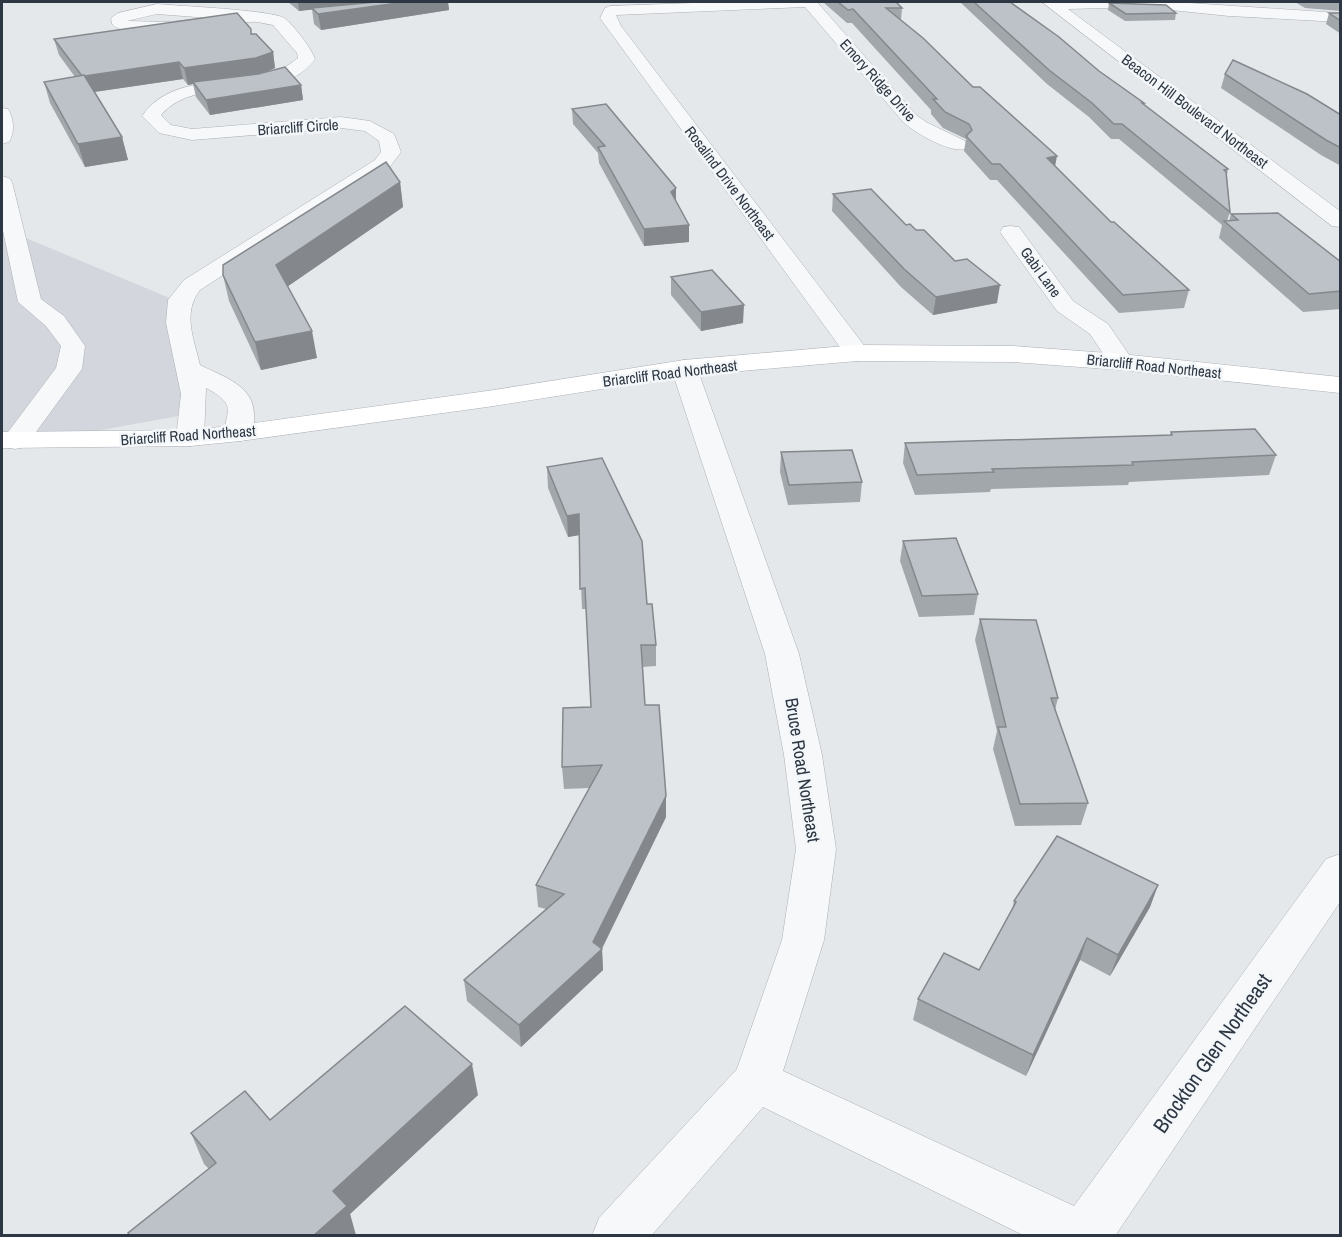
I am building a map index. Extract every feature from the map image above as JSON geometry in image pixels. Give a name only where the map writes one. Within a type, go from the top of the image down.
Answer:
[{"type":"main road","name":"Briarcliff Road Northeast","points":[[8,441],[190,438],[240,433],[487,399],[684,368],[857,353],[1013,354],[1121,362],[1341,385]]},
{"type":"street","name":"Rosalind Drive Northeast","points":[[808,2],[610,11],[608,18],[857,353]]},
{"type":"street","name":"Emory Ridge Drive","points":[[808,2],[910,119],[942,139],[958,145]]},
{"type":"street","points":[[1051,3],[1144,2],[1229,11],[1341,17]]},
{"type":"street","name":"Beacon Hill Boulevard Northeast","points":[[1051,3],[1341,221]]},
{"type":"street","points":[[253,16],[141,28],[120,24],[119,18],[134,12],[158,9],[253,16],[278,21],[300,18]]},
{"type":"street","name":"Briarcliff Circle","points":[[190,438],[194,394],[178,323],[180,300],[192,285],[382,164],[391,152],[387,138],[378,130],[351,123],[296,125],[208,135],[169,132],[154,122],[151,116],[155,106],[172,97],[205,88],[280,76],[302,67],[307,59],[305,51],[278,21]]},
{"type":"street","points":[[2,113],[4,123],[2,138]]},
{"type":"street","points":[[2,182],[30,302],[55,321],[73,346],[69,369],[8,441]]},
{"type":"street","points":[[1310,198],[1341,198]]},
{"type":"street","name":"Gabi Lane","points":[[1011,231],[1065,306],[1099,329],[1121,362]]},
{"type":"street","name":"Bruce Road Northeast","points":[[617,1236],[756,1081],[803,940],[816,849],[803,755],[782,654],[684,368]]},
{"type":"street","points":[[190,370],[232,391],[241,405],[240,433]]},
{"type":"street","name":"Brockton Glen Northeast","points":[[756,1081],[1083,1236],[1341,870]]},
{"type":"shaded area","points":[[2,228],[177,301],[201,412],[2,448]]},
{"type":"building","points":[[376,2],[405,2],[318,14],[312,8]]},
{"type":"building","points":[[838,2],[896,2],[902,8],[886,8],[923,38],[973,87],[980,87],[1057,156],[1047,158],[1111,222],[1114,222],[1189,290],[1123,295],[1000,164],[992,164],[966,136],[972,130],[969,124],[945,112],[933,99],[937,99],[853,9],[848,10]]},
{"type":"building","points":[[974,2],[1010,2],[1059,37],[1099,71],[1228,169],[1224,170],[1230,212],[1122,124],[1114,124],[1092,103],[1049,70]]},
{"type":"building","points":[[1109,3],[1166,5],[1176,13],[1126,14]]},
{"type":"building","points":[[237,13],[251,29],[251,34],[256,34],[273,52],[256,58],[184,68],[179,62],[82,76],[54,39]]},
{"type":"building","points":[[1329,13],[1341,13],[1341,21]]},
{"type":"building","points":[[1233,60],[1307,94],[1341,115],[1341,148],[1225,74]]},
{"type":"building","points":[[285,67],[301,85],[206,100],[193,82],[258,74]]},
{"type":"building","points":[[84,75],[122,137],[78,144],[44,82]]},
{"type":"building","points":[[606,104],[676,188],[671,192],[689,225],[644,229],[598,147],[605,146],[572,109]]},
{"type":"building","points":[[386,162],[400,182],[276,265],[312,331],[255,342],[223,275],[223,265]]},
{"type":"building","points":[[871,189],[906,225],[910,224],[916,230],[924,230],[955,261],[967,259],[1000,285],[936,297],[904,269],[833,194]]},
{"type":"building","points":[[1278,213],[1341,262],[1341,291],[1309,294],[1224,221],[1238,220],[1231,214]]},
{"type":"building","points":[[712,270],[744,305],[701,312],[671,277]]},
{"type":"building","points":[[1255,429],[1276,455],[1132,462],[1133,465],[992,469],[994,472],[917,475],[905,443],[1172,435],[1171,432]]},
{"type":"building","points":[[852,450],[862,482],[789,485],[781,452]]},
{"type":"building","points":[[602,458],[642,541],[647,604],[652,604],[656,645],[641,645],[645,705],[659,705],[666,796],[593,942],[602,949],[519,1025],[464,980],[564,894],[536,885],[602,765],[562,767],[563,708],[591,707],[585,588],[580,589],[579,514],[567,516],[547,467]]},
{"type":"building","points":[[956,538],[978,594],[922,596],[903,541]]},
{"type":"building","points":[[980,619],[1036,620],[1058,698],[1051,698],[1088,803],[1020,804],[998,727],[1006,727]]},
{"type":"building","points":[[1057,836],[1158,885],[1118,955],[1087,938],[1033,1055],[918,999],[944,953],[979,970],[1016,902],[1014,901]]},
{"type":"building","points":[[405,1006],[472,1064],[333,1191],[347,1206],[313,1236],[130,1236],[128,1233],[216,1163],[191,1133],[245,1091],[270,1120]]}]
